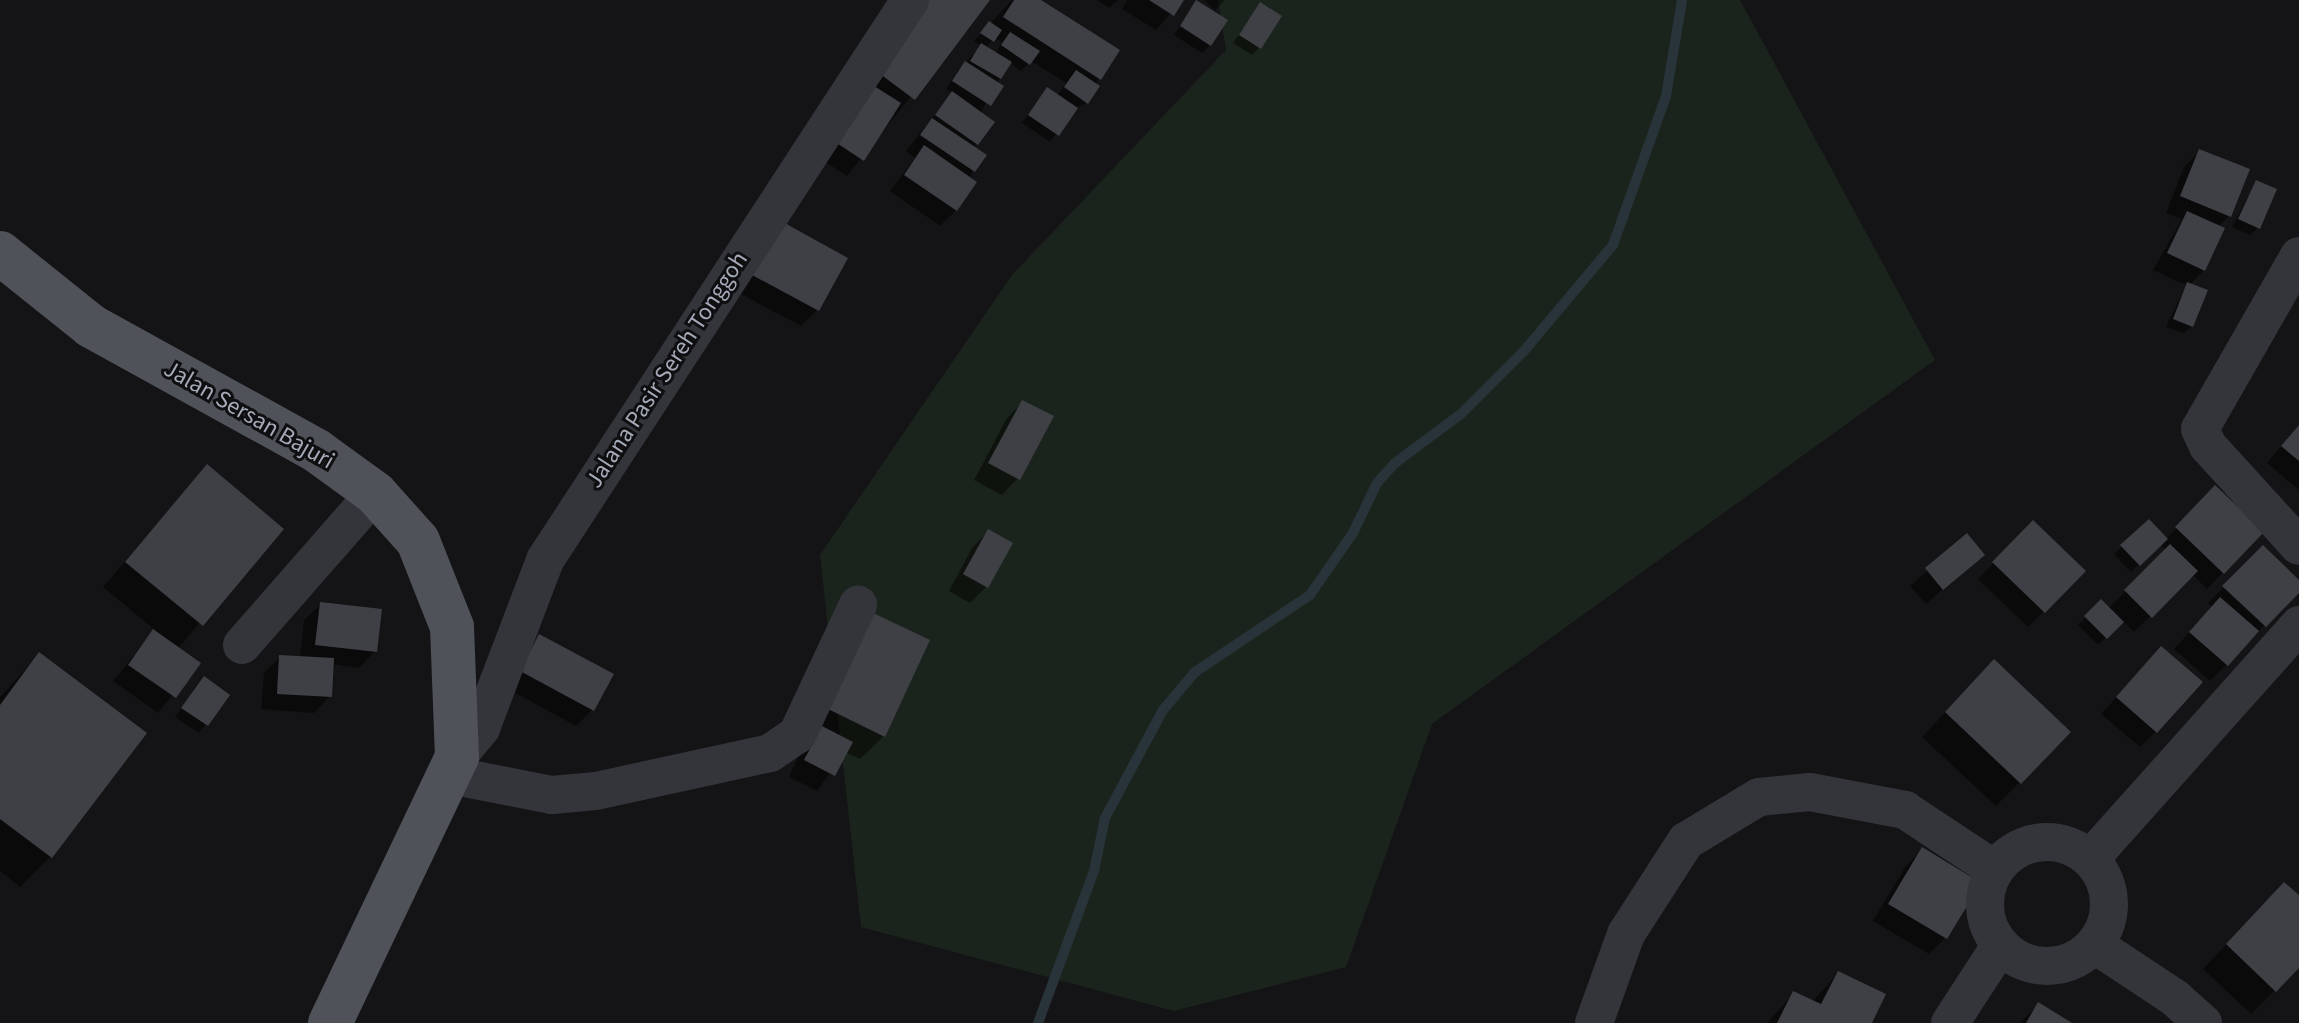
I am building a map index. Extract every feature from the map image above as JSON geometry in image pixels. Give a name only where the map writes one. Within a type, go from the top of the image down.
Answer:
[{"type":"main road","name":"Jalan Sersan Bajuri","points":[[0,253],[91,326],[317,451],[375,493],[418,541],[452,627],[454,766],[330,1023]]},
{"type":"street","name":"Jalana Pasir Sereh Tonggoh","points":[[454,766],[481,728],[545,560],[910,0]]},
{"type":"street","points":[[2299,256],[2200,429],[2208,446],[2299,546]]},
{"type":"street","points":[[242,645],[375,493]]},
{"type":"street","points":[[454,766],[552,795],[596,791],[770,753],[797,735],[858,605]]},
{"type":"street","points":[[2090,859],[2299,625]]},
{"type":"street","points":[[1594,1023],[1626,934],[1686,841],[1759,797],[1810,792],[1905,810],[1994,869]]},
{"type":"street","points":[[2051,842],[2090,859],[2104,878],[2109,901],[2106,924],[2095,945],[2082,957],[2048,967],[2022,961],[2000,946],[1984,908],[1994,869],[2009,853],[2051,842]]},
{"type":"street","points":[[2095,945],[2175,998],[2203,1023]]},
{"type":"street","points":[[1950,1023],[2000,946]]},
{"type":"shaded area","points":[[1218,0],[1740,0],[1935,360],[1432,724],[1346,967],[1174,1011],[861,927],[820,555],[1012,275],[1226,50]]},
{"type":"building","points":[[923,0],[990,0],[915,100],[872,68]]},
{"type":"building","points":[[1014,0],[1041,0],[1120,50],[1101,80],[1003,17]]},
{"type":"building","points":[[1149,0],[1184,0],[1174,16]]},
{"type":"building","points":[[1196,0],[1228,20],[1211,46],[1180,26]]},
{"type":"building","points":[[1260,2],[1282,16],[1261,49],[1239,35]]},
{"type":"building","points":[[989,21],[1002,30],[994,42],[980,33]]},
{"type":"building","points":[[1010,32],[1040,51],[1030,65],[1001,45]]},
{"type":"building","points":[[981,43],[1012,62],[1001,79],[970,61]]},
{"type":"building","points":[[965,61],[1004,86],[991,106],[952,81]]},
{"type":"building","points":[[1076,70],[1100,86],[1088,104],[1064,87]]},
{"type":"building","points":[[866,81],[901,103],[864,161],[829,138]]},
{"type":"building","points":[[1047,87],[1078,108],[1059,136],[1028,115]]},
{"type":"building","points":[[952,91],[995,122],[978,145],[935,115]]},
{"type":"building","points":[[932,118],[987,155],[975,172],[920,135]]},
{"type":"building","points":[[924,145],[977,182],[957,211],[904,175]]},
{"type":"building","points":[[2199,149],[2250,169],[2231,217],[2180,196]]},
{"type":"building","points":[[2256,180],[2277,189],[2260,229],[2238,219]]},
{"type":"building","points":[[2187,211],[2225,228],[2205,271],[2167,253]]},
{"type":"building","points":[[781,221],[848,258],[819,311],[752,275]]},
{"type":"building","points":[[2187,282],[2208,290],[2193,327],[2173,319]]},
{"type":"building","points":[[1022,400],[1054,416],[1020,480],[988,463]]},
{"type":"building","points":[[2299,425],[2299,461],[2281,446]]},
{"type":"building","points":[[207,464],[284,529],[203,626],[125,562]]},
{"type":"building","points":[[2215,485],[2264,532],[2224,574],[2175,527]]},
{"type":"building","points":[[2149,519],[2168,539],[2140,566],[2120,545]]},
{"type":"building","points":[[2033,520],[2086,571],[2045,613],[1992,562]]},
{"type":"building","points":[[988,529],[1013,543],[988,588],[963,574]]},
{"type":"building","points":[[1967,533],[1985,555],[1943,590],[1925,568]]},
{"type":"building","points":[[2170,544],[2198,571],[2152,618],[2124,590]]},
{"type":"building","points":[[2263,545],[2299,580],[2299,593],[2266,627],[2222,586]]},
{"type":"building","points":[[2220,597],[2259,631],[2228,666],[2189,632]]},
{"type":"building","points":[[2101,599],[2124,622],[2107,639],[2084,616]]},
{"type":"building","points":[[320,602],[382,609],[377,652],[315,645]]},
{"type":"building","points":[[873,613],[930,640],[885,737],[828,709]]},
{"type":"building","points":[[153,629],[201,663],[176,698],[128,665]]},
{"type":"building","points":[[539,634],[614,674],[594,711],[520,671]]},
{"type":"building","points":[[2161,646],[2203,682],[2157,733],[2116,697]]},
{"type":"building","points":[[39,652],[147,733],[52,858],[0,819],[0,705]]},
{"type":"building","points":[[279,655],[334,658],[332,697],[277,694]]},
{"type":"building","points":[[1994,659],[2071,732],[2021,784],[1945,712]]},
{"type":"building","points":[[204,676],[230,695],[208,726],[181,708]]},
{"type":"building","points":[[822,726],[853,742],[835,776],[804,760]]},
{"type":"building","points":[[1922,847],[1981,883],[1947,939],[1888,904]]},
{"type":"building","points":[[2284,882],[2299,895],[2299,968],[2276,992],[2226,944]]},
{"type":"building","points":[[1838,971],[1886,994],[1872,1023],[1777,1023],[1793,991],[1821,1004]]},
{"type":"building","points":[[2038,1002],[2072,1023],[2026,1023]]},
{"type":"waterway","points":[[1038,1023],[1094,871],[1105,818],[1163,710],[1195,672],[1310,595],[1353,533],[1377,483],[1395,463],[1461,414],[1524,351],[1613,245],[1666,96],[1682,0]]}]
